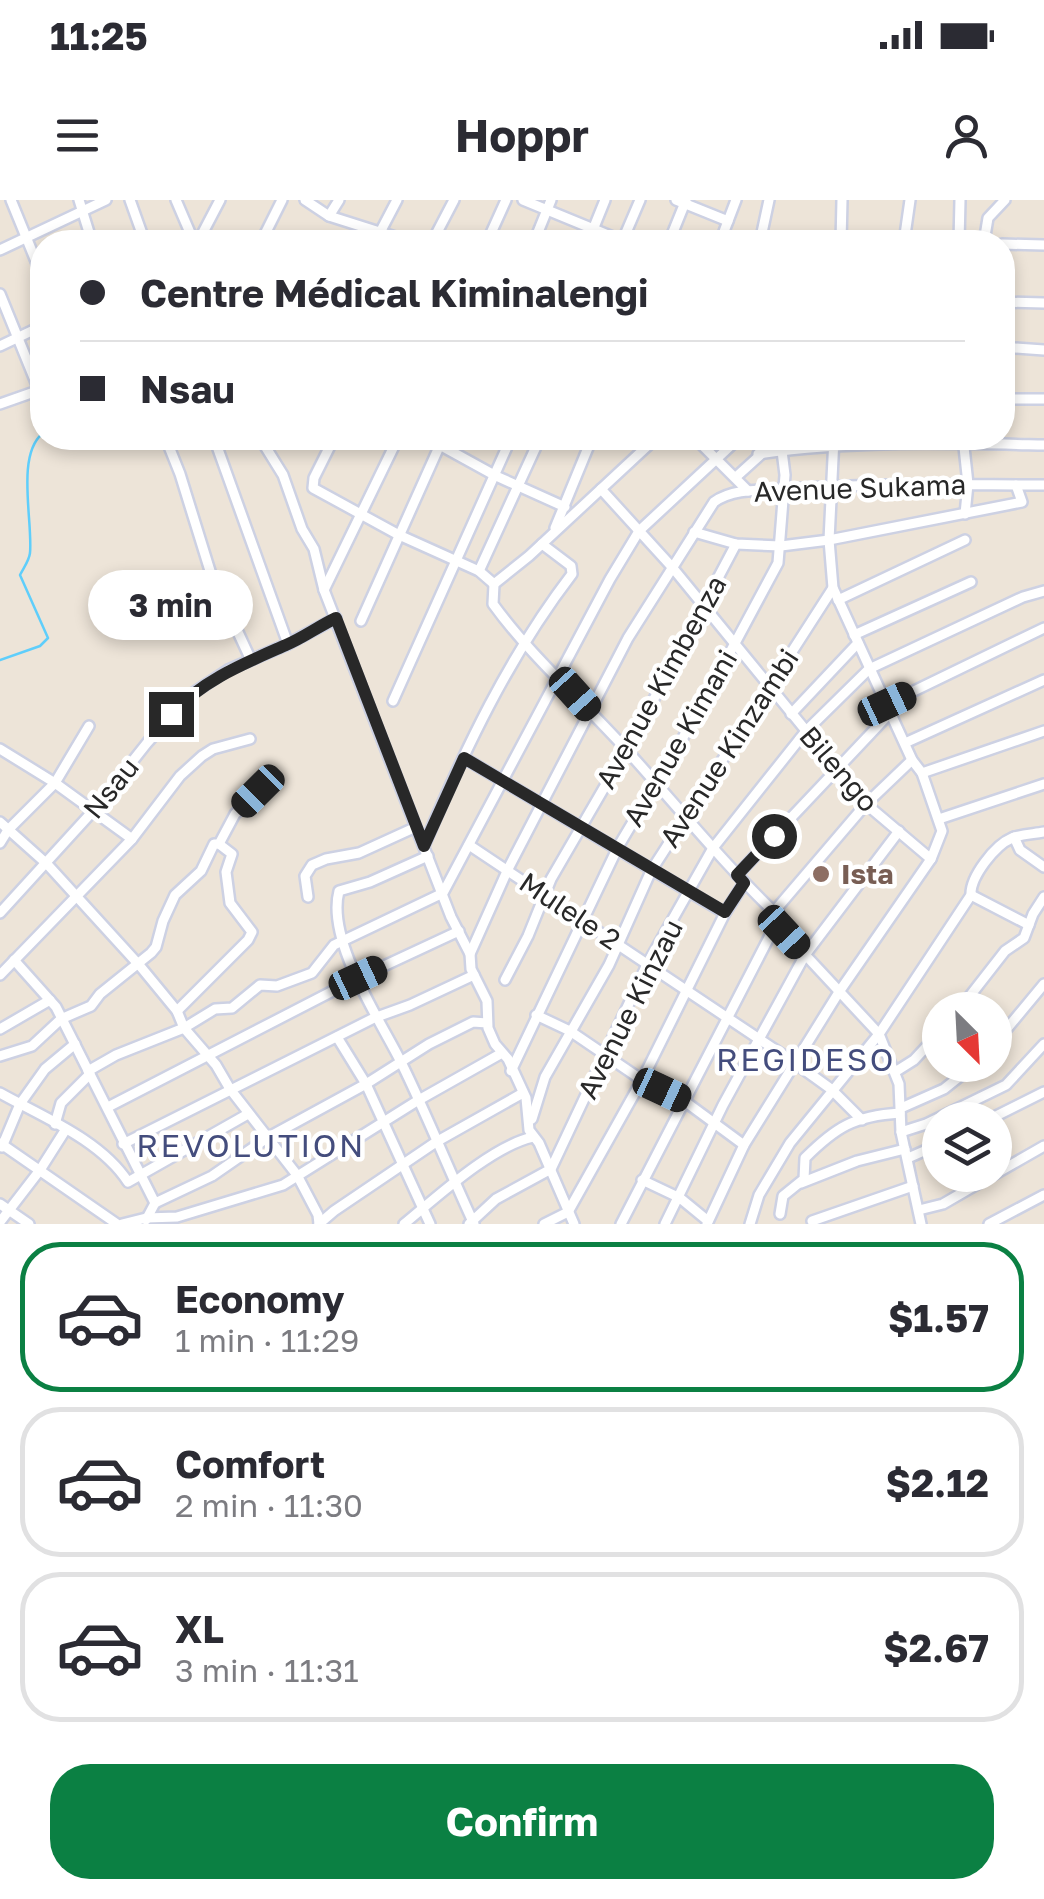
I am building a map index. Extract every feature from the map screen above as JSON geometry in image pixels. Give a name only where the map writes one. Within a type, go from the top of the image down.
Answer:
[{"type":"street","points":[[11,200],[30,246]]},
{"type":"street","points":[[79,200],[88,230]]},
{"type":"street","points":[[45,230],[106,200]]},
{"type":"street","points":[[130,200],[141,230]]},
{"type":"street","points":[[176,200],[190,230]]},
{"type":"street","points":[[203,230],[220,200]]},
{"type":"street","points":[[267,230],[282,200]]},
{"type":"street","points":[[305,200],[360,230]]},
{"type":"street","points":[[329,216],[339,200]]},
{"type":"street","points":[[381,230],[397,200]]},
{"type":"street","points":[[438,230],[454,200]]},
{"type":"street","points":[[492,230],[506,200]]},
{"type":"street","points":[[523,200],[549,205],[593,229],[605,200]]},
{"type":"street","points":[[628,230],[640,200]]},
{"type":"street","points":[[725,230],[736,200]]},
{"type":"street","points":[[762,230],[768,200]]},
{"type":"street","points":[[841,230],[842,200]]},
{"type":"street","points":[[906,230],[910,200]]},
{"type":"street","points":[[959,230],[960,200]]},
{"type":"street","points":[[986,230],[988,218],[1005,200]]},
{"type":"street","points":[[673,230],[682,201],[728,221]]},
{"type":"street","points":[[539,230],[549,205]]},
{"type":"street","points":[[0,250],[30,237]]},
{"type":"street","points":[[1015,244],[1044,245]]},
{"type":"street","points":[[0,294],[30,364]]},
{"type":"street","points":[[1015,302],[1044,303]]},
{"type":"street","points":[[0,346],[30,331]]},
{"type":"street","points":[[1015,349],[1044,350]]},
{"type":"street","points":[[0,404],[30,393]]},
{"type":"street","points":[[1015,399],[1044,399]]},
{"type":"street","points":[[1015,444],[1044,445]]},
{"type":"street","points":[[170,450],[224,609],[250,658]]},
{"type":"street","points":[[218,450],[288,644]]},
{"type":"street","points":[[267,450],[283,475],[302,529],[314,549],[324,590],[470,954],[468,960],[488,1004],[487,1023],[523,1093],[530,1111],[531,1132],[574,1224]]},
{"type":"street","points":[[328,450],[313,488],[399,535],[480,571],[494,584]]},
{"type":"street","points":[[324,590],[392,450]]},
{"type":"street","points":[[361,621],[437,450]]},
{"type":"street","points":[[455,450],[496,476],[565,507]]},
{"type":"street","points":[[394,701],[506,450]]},
{"type":"street","points":[[480,571],[535,450]]},
{"type":"street","points":[[552,535],[587,450]]},
{"type":"street","points":[[642,450],[494,584],[493,604],[524,644],[625,748],[879,1034],[895,1072],[901,1132],[918,1219],[963,1192]]},
{"type":"street","points":[[708,450],[748,491]]},
{"type":"street","points":[[55,1124],[61,1102],[89,1072],[116,1055],[184,1028],[215,1009],[232,1008],[260,985],[277,986],[312,973],[331,948],[443,893],[639,531],[725,450]]},
{"type":"street","points":[[736,477],[763,450]]},
{"type":"street","points":[[758,454],[782,450]]},
{"type":"street","name":"Avenue Kimani","points":[[511,1071],[581,918],[778,563],[785,475],[782,450]]},
{"type":"street","points":[[642,1180],[680,1198],[708,1222],[744,1146],[839,992],[940,842],[942,831],[922,773],[912,760],[833,588],[829,540],[834,450]]},
{"type":"street","points":[[965,450],[968,484],[965,514]]},
{"type":"street","points":[[694,532],[736,544],[781,546],[829,540],[1022,502],[1016,485]]},
{"type":"street","name":"Avenue Sukama","points":[[470,954],[508,869],[628,638],[714,502],[748,491],[832,486],[1044,485]]},
{"type":"street","name":"Bilengo","points":[[601,489],[672,567],[866,804],[930,859]]},
{"type":"street","points":[[838,600],[964,540]]},
{"type":"street","points":[[542,544],[573,570],[524,644],[464,758],[426,851],[370,882],[340,891],[337,918],[374,1018],[400,1061],[472,1223],[496,1199],[551,1169]]},
{"type":"street","name":"Avenue Kimbenza","points":[[505,980],[580,827],[736,544]]},
{"type":"street","points":[[791,714],[856,639],[971,582]]},
{"type":"street","name":"Avenue Kinzambi","points":[[531,1132],[546,1077],[636,910],[651,871],[833,588]]},
{"type":"street","name":"Avenue Kinzau","points":[[551,1169],[648,962],[712,848],[806,732],[869,669],[1044,590]]},
{"type":"street","name":"Nsau","points":[[0,913],[47,864],[190,695],[250,658],[288,644],[336,618]]},
{"type":"street","points":[[544,1224],[568,1212],[642,1080],[741,879],[889,708],[1044,628]]},
{"type":"street","points":[[905,743],[1044,680]]},
{"type":"street","points":[[0,843],[4,826],[55,782],[89,726]]},
{"type":"street","points":[[922,773],[1044,731]]},
{"type":"street","points":[[0,975],[132,839],[180,776],[213,749],[250,739]]},
{"type":"street","points":[[0,750],[55,782],[132,839]]},
{"type":"street","points":[[464,758],[725,912]]},
{"type":"street","points":[[621,1224],[777,917],[778,907],[866,804],[912,760]]},
{"type":"street","points":[[938,818],[1044,784]]},
{"type":"street","points":[[219,844],[234,814],[258,791]]},
{"type":"street","points":[[4,826],[47,864],[178,1011],[184,1028],[297,1176],[319,1224],[436,1142],[523,1093]]},
{"type":"street","points":[[308,897],[306,876],[312,864],[359,853],[416,827]]},
{"type":"street","points":[[665,1224],[758,1038],[806,955],[898,831]]},
{"type":"street","points":[[750,1224],[768,1178],[831,1089],[879,1034],[971,894],[972,882],[998,848],[1014,837],[1044,832]]},
{"type":"street","points":[[1014,837],[1020,850],[1044,868]]},
{"type":"street","points":[[0,1056],[32,1046],[61,1019],[91,1006],[100,994],[139,964],[156,947],[175,895],[201,871],[214,844],[219,844],[232,854],[226,872],[230,903],[252,932],[178,1011]]},
{"type":"street","name":"Mulele 2","points":[[469,844],[796,1063],[831,1089],[862,1120]]},
{"type":"street","points":[[971,894],[1029,925]]},
{"type":"street","points":[[973,992],[1005,950],[1024,938],[1044,897]]},
{"type":"street","points":[[108,1107],[460,930]]},
{"type":"street","points":[[14,960],[50,1000],[155,1203]]},
{"type":"street","points":[[124,1144],[374,1018],[474,975]]},
{"type":"street","points":[[1012,1023],[1044,984]]},
{"type":"street","points":[[0,1029],[50,1000]]},
{"type":"street","points":[[536,1015],[570,1031],[642,1080],[683,1100],[744,1146]]},
{"type":"street","points":[[146,1221],[155,1203],[212,1176],[267,1138],[400,1061],[473,1022],[487,1023]]},
{"type":"street","points":[[337,1036],[366,1084],[430,1224]]},
{"type":"street","points":[[75,1044],[46,1069],[20,1104],[1,1146],[120,1224],[177,1217],[264,1192],[502,1053]]},
{"type":"street","points":[[901,1132],[1003,1087],[1044,1044]]},
{"type":"street","points":[[895,1072],[922,1051]]},
{"type":"street","points":[[802,1183],[803,1162],[835,1129],[846,1122],[900,1111],[953,1082]]},
{"type":"street","points":[[1012,1108],[1044,1092]]},
{"type":"street","points":[[0,1093],[66,1129],[116,1164],[128,1182],[248,1114]]},
{"type":"street","points":[[0,1222],[5,1207],[40,1170],[66,1129]]},
{"type":"street","points":[[404,1224],[531,1132]]},
{"type":"street","points":[[1012,1164],[1044,1146]]},
{"type":"street","points":[[780,1214],[784,1196],[802,1183],[857,1162],[922,1149]]},
{"type":"street","points":[[812,1221],[913,1186]]},
{"type":"street","points":[[988,1224],[1044,1195]]},
{"type":"street","points":[[5,1207],[29,1224]]},
{"type":"waterway","points":[[0,660],[40,646],[48,638],[20,575],[30,553],[27,490],[32,450]]},
{"type":"place","name":"Ista","points":[[821,874]]},
{"type":"district","name":"REGIDESO","points":[[806,1060]]},
{"type":"district","name":"REVOLUTION","points":[[251,1146]]},
{"type":"route","points":[[171,714],[190,695],[228,670],[336,618],[424,846],[464,758],[725,912],[744,883],[737,875],[774,836]]}]
